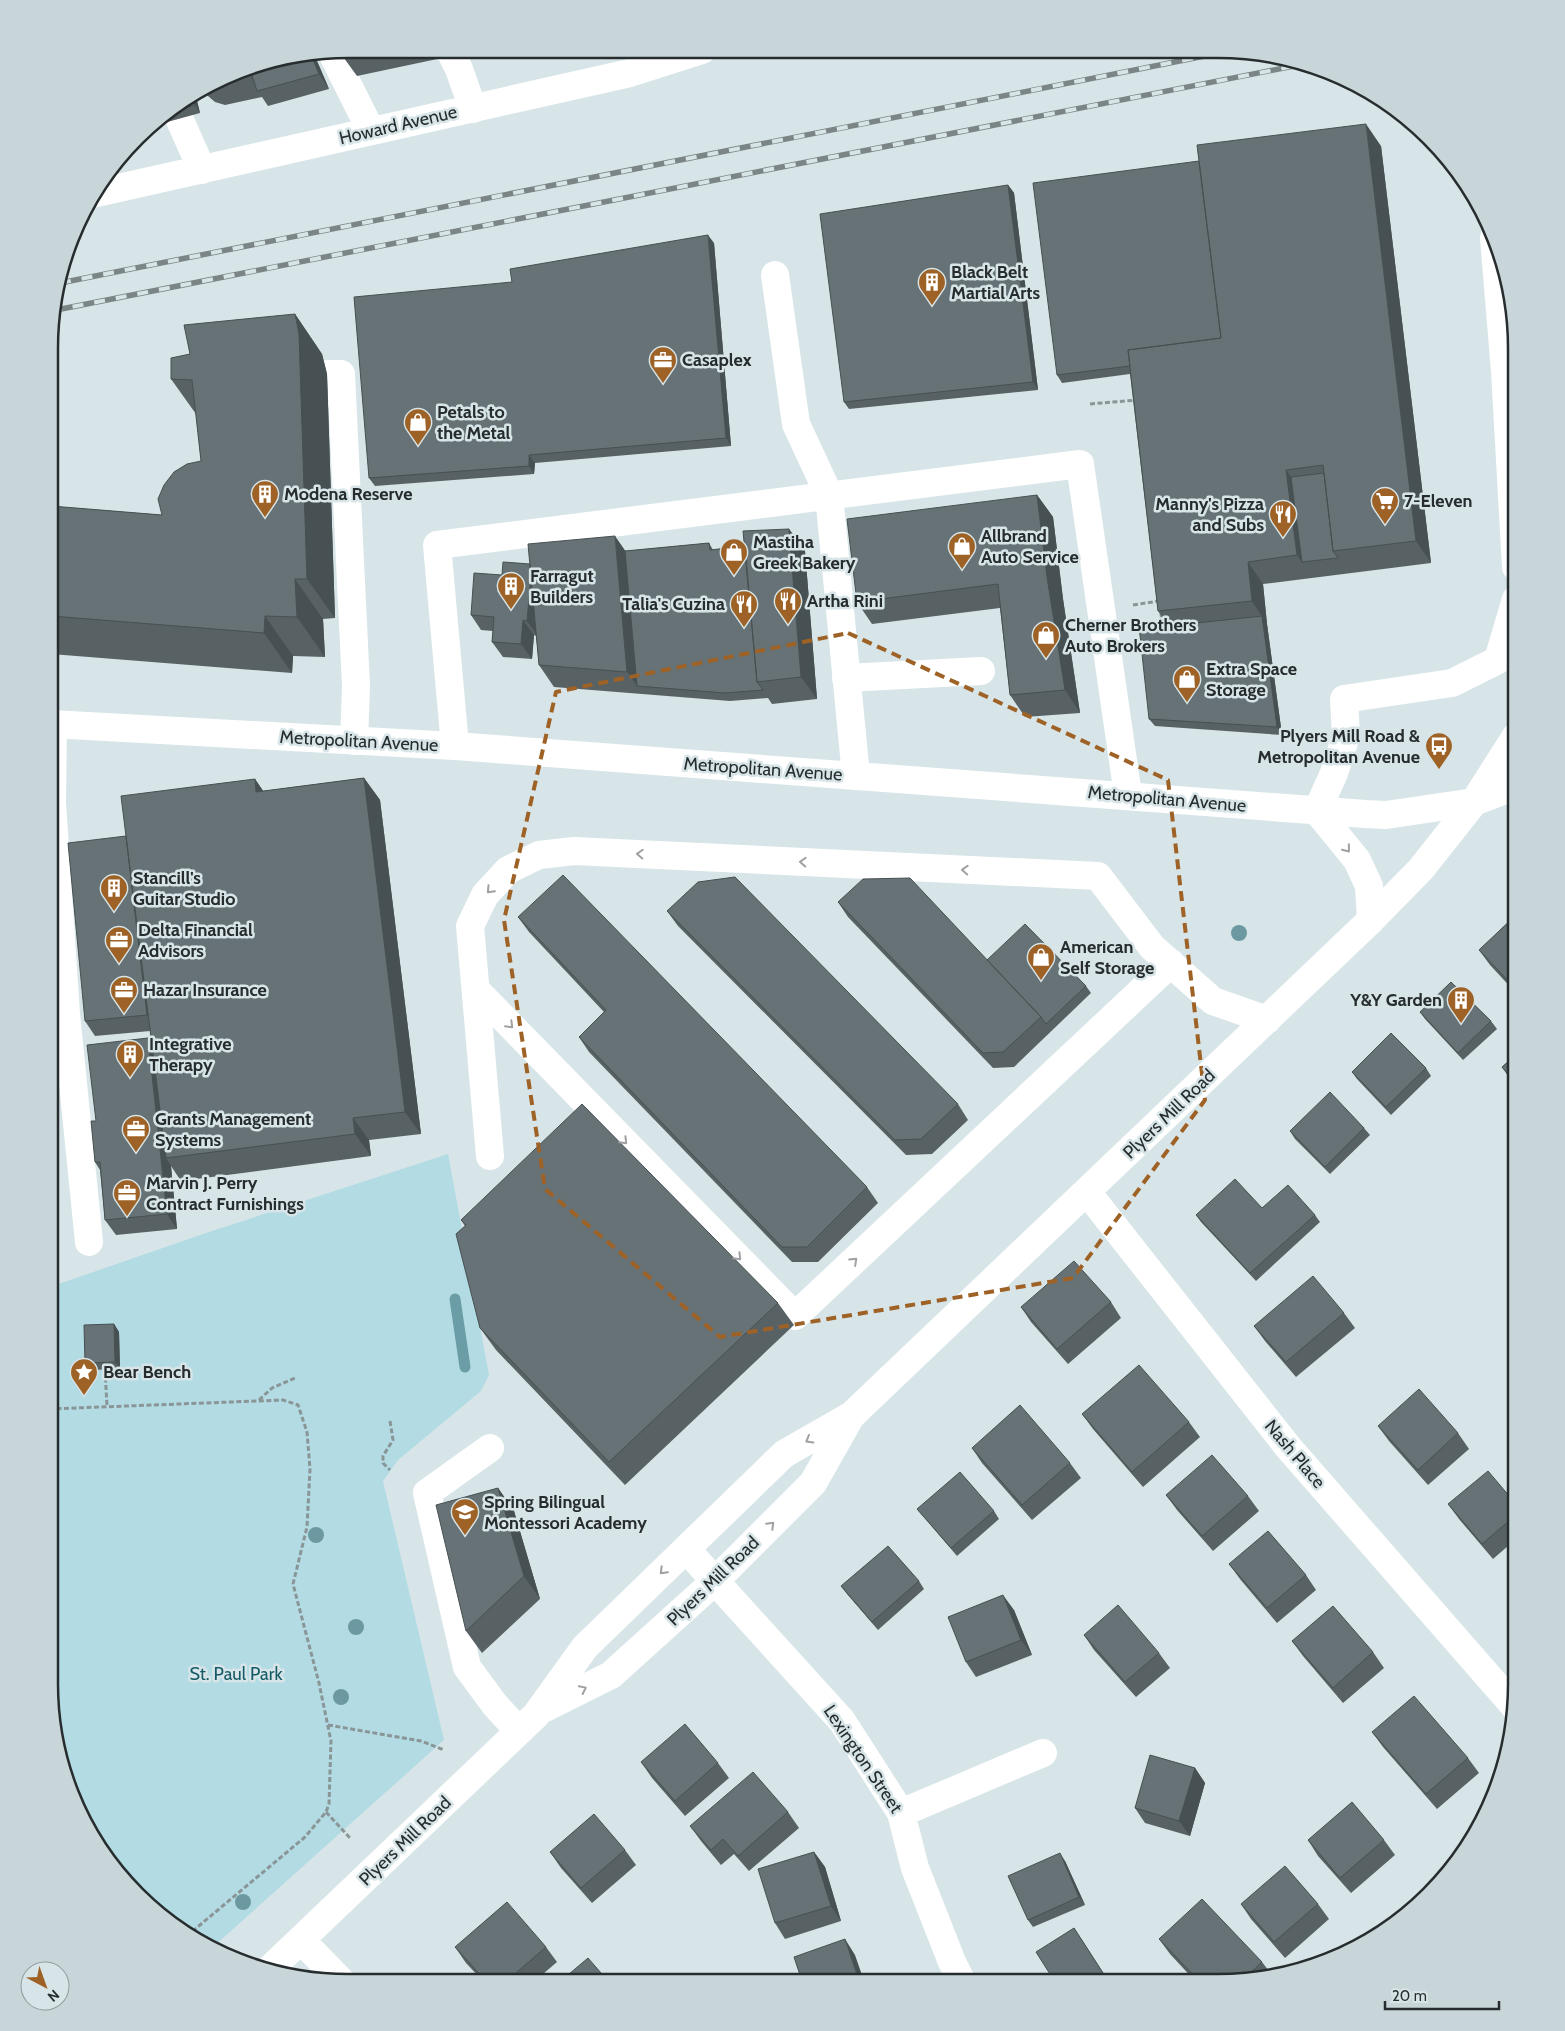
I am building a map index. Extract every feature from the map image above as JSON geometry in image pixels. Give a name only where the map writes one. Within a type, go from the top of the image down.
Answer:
[{"type":"street","points":[[334,58],[371,131]]},
{"type":"street","points":[[454,58],[473,109]]},
{"type":"street","name":"Howard Avenue","points":[[102,192],[630,73],[677,58]]},
{"type":"street","points":[[179,118],[202,170]]},
{"type":"street","points":[[775,275],[796,424],[829,496],[856,776]]},
{"type":"street","points":[[1500,283],[1507,331]]},
{"type":"street","points":[[327,374],[341,374],[356,686],[354,741]]},
{"type":"street","points":[[455,746],[437,545],[1080,464],[1128,795]]},
{"type":"street","points":[[1371,920],[1369,886],[1356,860],[1317,811],[1334,773],[1346,736],[1344,699],[1452,683],[1498,660],[1508,626]]},
{"type":"street","points":[[846,678],[982,671]]},
{"type":"street","name":"Metropolitan Avenue","points":[[58,724],[455,746],[1386,815],[1474,802]]},
{"type":"street","name":"Plyers Mill Road","points":[[275,1965],[540,1711],[585,1647],[784,1454],[852,1415],[1371,920],[1421,869],[1474,802],[1508,749]]},
{"type":"street","points":[[1474,802],[1508,789]]},
{"type":"street","points":[[490,1156],[470,926],[485,895],[508,870],[540,855],[574,851],[1098,876],[1152,947],[1213,1001],[1267,1020]]},
{"type":"street","points":[[58,893],[66,1014],[89,1242]]},
{"type":"street","points":[[476,990],[795,1316],[1171,964]]},
{"type":"street","name":"Nash Place","points":[[1087,1192],[1288,1447],[1507,1698]]},
{"type":"street","name":"Plyers Mill Road","points":[[540,1711],[612,1675],[715,1581],[813,1483],[852,1415]]},
{"type":"street","points":[[490,1448],[427,1493],[467,1667],[495,1705],[519,1731]]},
{"type":"street","name":"Lexington Street","points":[[686,1549],[842,1721],[901,1813],[914,1868],[958,1974]]},
{"type":"street","points":[[901,1813],[1043,1753]]},
{"type":"street","points":[[301,1940],[333,1973]]},
{"type":"path","points":[[1090,404],[1137,400],[1138,410]]},
{"type":"path","points":[[1159,591],[1162,624]]},
{"type":"path","points":[[105,1370],[107,1406]]},
{"type":"path","points":[[259,1401],[272,1388],[295,1378]]},
{"type":"path","points":[[58,1409],[284,1400],[298,1405],[307,1432],[310,1469],[307,1527],[293,1584],[332,1742],[329,1804],[326,1812],[305,1837],[194,1930]]},
{"type":"path","points":[[390,1421],[393,1440],[383,1456],[383,1463],[390,1470]]},
{"type":"path","points":[[328,1725],[421,1741],[444,1750]]},
{"type":"path","points":[[326,1812],[350,1838]]},
{"type":"highlighted area","points":[[848,633],[1168,780],[1205,1100],[1073,1278],[720,1337],[545,1189],[504,920],[556,692]]},
{"type":"green space","name":"St. Paul Park","points":[[448,1154],[489,1375],[481,1391],[398,1460],[383,1481],[444,1740],[217,1943],[186,1925],[156,1902],[129,1875],[106,1845],[87,1812],[73,1777],[63,1740],[58,1702],[58,1284],[206,1233]]},
{"type":"building","points":[[313,60],[319,74],[257,91],[252,74],[272,67]]},
{"type":"building","points":[[194,101],[195,105],[183,108]]},
{"type":"building","points":[[1366,124],[1416,541],[1333,551],[1323,465],[1286,470],[1297,555],[1248,562],[1252,601],[1158,611],[1128,350],[1221,338],[1197,145]]},
{"type":"building","points":[[1199,161],[1221,338],[1128,350],[1130,366],[1057,375],[1033,183]]},
{"type":"building","name":"Black Belt Martial Arts","points":[[1008,185],[1033,382],[844,402],[820,214]]},
{"type":"building","points":[[708,235],[726,438],[529,455],[529,466],[369,478],[354,297],[512,282],[510,269]]},
{"type":"building","name":"Modena Reserve","points":[[295,314],[299,334],[307,579],[295,579],[297,617],[265,616],[264,633],[58,617],[58,507],[162,515],[158,499],[164,485],[174,472],[187,464],[201,461],[192,380],[171,379],[171,358],[190,354],[184,325]]},
{"type":"building","points":[[1324,473],[1333,551],[1338,558],[1302,562],[1291,477]]},
{"type":"building","points":[[1037,495],[1047,577],[1065,690],[1010,695],[998,584],[857,602],[847,519]]},
{"type":"building","points":[[789,529],[801,677],[757,682],[743,531]]},
{"type":"building","points":[[615,536],[627,672],[539,665],[528,544]]},
{"type":"building","points":[[709,543],[710,550],[745,546],[757,682],[763,690],[725,693],[637,686],[625,551]]},
{"type":"building","points":[[503,562],[530,564],[531,576],[527,621],[523,620],[521,644],[492,642],[494,617],[471,615],[474,573],[502,575]]},
{"type":"building","points":[[1262,616],[1277,727],[1149,719],[1139,626],[1168,626]]},
{"type":"building","points":[[364,778],[405,1112],[353,1118],[355,1134],[166,1158],[121,796],[255,779],[256,792]]},
{"type":"building","points":[[126,836],[147,1015],[85,1021],[68,843]]},
{"type":"building","points":[[563,875],[867,1187],[807,1247],[782,1247],[579,1037],[606,1010],[518,917]]},
{"type":"building","points":[[735,877],[958,1104],[921,1139],[895,1140],[667,911],[698,882]]},
{"type":"building","points":[[910,878],[1041,1017],[1003,1052],[983,1053],[838,902],[863,879]]},
{"type":"building","points":[[1508,923],[1508,981],[1479,950]]},
{"type":"building","name":"American Self Storage","points":[[1025,924],[1086,986],[1046,1024],[987,960]]},
{"type":"building","name":"Y&Y Garden","points":[[1451,982],[1491,1021],[1458,1053],[1420,1012]]},
{"type":"building","points":[[1391,1033],[1426,1068],[1386,1107],[1352,1072]]},
{"type":"building","points":[[148,1038],[167,1214],[105,1220],[100,1162],[95,1162],[91,1121],[96,1121],[87,1045]]},
{"type":"building","points":[[1508,1062],[1508,1074],[1502,1067]]},
{"type":"building","points":[[1330,1092],[1364,1128],[1325,1167],[1290,1131]]},
{"type":"building","points":[[582,1104],[778,1303],[609,1462],[480,1328],[456,1234],[466,1225],[461,1220]]},
{"type":"building","points":[[1235,1179],[1262,1208],[1288,1185],[1315,1215],[1250,1273],[1196,1215]]},
{"type":"building","points":[[1074,1261],[1111,1302],[1057,1349],[1021,1307]]},
{"type":"building","points":[[1313,1276],[1344,1313],[1286,1362],[1254,1326]]},
{"type":"building","points":[[114,1324],[115,1362],[85,1363],[84,1325]]},
{"type":"building","points":[[1139,1365],[1189,1422],[1132,1472],[1082,1414]]},
{"type":"building","points":[[1419,1389],[1458,1433],[1418,1470],[1378,1426]]},
{"type":"building","points":[[1020,1405],[1070,1463],[1022,1505],[972,1448]]},
{"type":"building","points":[[1212,1455],[1248,1496],[1202,1536],[1166,1495]]},
{"type":"building","points":[[1488,1471],[1508,1495],[1508,1522],[1482,1544],[1448,1504]]},
{"type":"building","points":[[960,1472],[994,1511],[951,1548],[917,1509]]},
{"type":"building","name":"Spring Bilingual Montessori Academy","points":[[498,1488],[524,1576],[466,1631],[436,1505]]},
{"type":"building","points":[[1268,1531],[1306,1575],[1267,1608],[1229,1564]]},
{"type":"building","points":[[888,1546],[919,1581],[872,1622],[841,1586]]},
{"type":"building","points":[[1003,1595],[1021,1640],[966,1662],[948,1617]]},
{"type":"building","points":[[1118,1605],[1159,1653],[1125,1682],[1084,1635]]},
{"type":"building","points":[[1333,1606],[1373,1652],[1333,1688],[1292,1641]]},
{"type":"building","points":[[1414,1696],[1468,1758],[1426,1794],[1372,1732]]},
{"type":"building","points":[[685,1724],[718,1763],[675,1801],[641,1762]]},
{"type":"building","points":[[1150,1755],[1195,1768],[1179,1821],[1135,1808]]},
{"type":"building","points":[[753,1772],[788,1812],[738,1856],[723,1839],[711,1850],[690,1826]]},
{"type":"building","points":[[1352,1802],[1384,1840],[1340,1878],[1308,1840]]},
{"type":"building","points":[[594,1814],[625,1850],[581,1888],[550,1852]]},
{"type":"building","points":[[814,1852],[831,1906],[775,1923],[758,1869]]},
{"type":"building","points":[[1060,1853],[1079,1897],[1028,1920],[1008,1876]]},
{"type":"building","points":[[1285,1866],[1318,1904],[1274,1942],[1241,1904]]},
{"type":"building","points":[[1202,1899],[1262,1962],[1252,1971],[1192,1974],[1159,1939]]},
{"type":"building","points":[[507,1902],[546,1947],[515,1974],[480,1974],[455,1947]]},
{"type":"building","points":[[1074,1928],[1104,1974],[1050,1974],[1036,1952]]},
{"type":"building","points":[[845,1939],[857,1974],[800,1974],[794,1957]]},
{"type":"building","points":[[588,1958],[602,1974],[569,1974]]},
{"type":"waterway","points":[[455,1299],[465,1367]]},
{"type":"railway","points":[[65,282],[1195,58]]},
{"type":"railway","points":[[60,309],[1291,67]]},
{"type":"place","name":"Black Belt Martial Arts","points":[[932,306]]},
{"type":"place","name":"Casaplex","points":[[663,384]]},
{"type":"place","name":"Petals to the Metal","points":[[418,446]]},
{"type":"place","name":"Modena Reserve","points":[[265,518]]},
{"type":"place","name":"7-Eleven","points":[[1385,525]]},
{"type":"place","name":"Manny's Pizza and Subs","points":[[1283,538]]},
{"type":"place","name":"Allbrand Auto Service","points":[[962,570]]},
{"type":"place","name":"Mastiha Greek Bakery","points":[[734,576]]},
{"type":"place","name":"Farragut Builders","points":[[511,610]]},
{"type":"place","name":"Artha Rini","points":[[788,625]]},
{"type":"place","name":"Talia's Cuzina","points":[[744,628]]},
{"type":"place","name":"Cherner Brothers Auto Brokers","points":[[1046,659]]},
{"type":"place","name":"Extra Space Storage","points":[[1187,703]]},
{"type":"place","name":"Plyers Mill Road & Metropolitan Avenue","points":[[1439,770]]},
{"type":"place","name":"Stancill's Guitar Studio","points":[[114,912]]},
{"type":"place","name":"Delta Financial Advisors","points":[[119,964]]},
{"type":"place","name":"American Self Storage","points":[[1041,981]]},
{"type":"place","name":"Hazar Insurance","points":[[124,1014]]},
{"type":"place","name":"Y&Y Garden","points":[[1461,1024]]},
{"type":"place","name":"Integrative Therapy","points":[[130,1078]]},
{"type":"place","name":"Grants Management Systems","points":[[136,1153]]},
{"type":"place","name":"Marvin J. Perry Contract Furnishings","points":[[127,1217]]},
{"type":"place","name":"Bear Bench","points":[[84,1396]]},
{"type":"place","name":"Spring Bilingual Montessori Academy","points":[[465,1536]]}]
